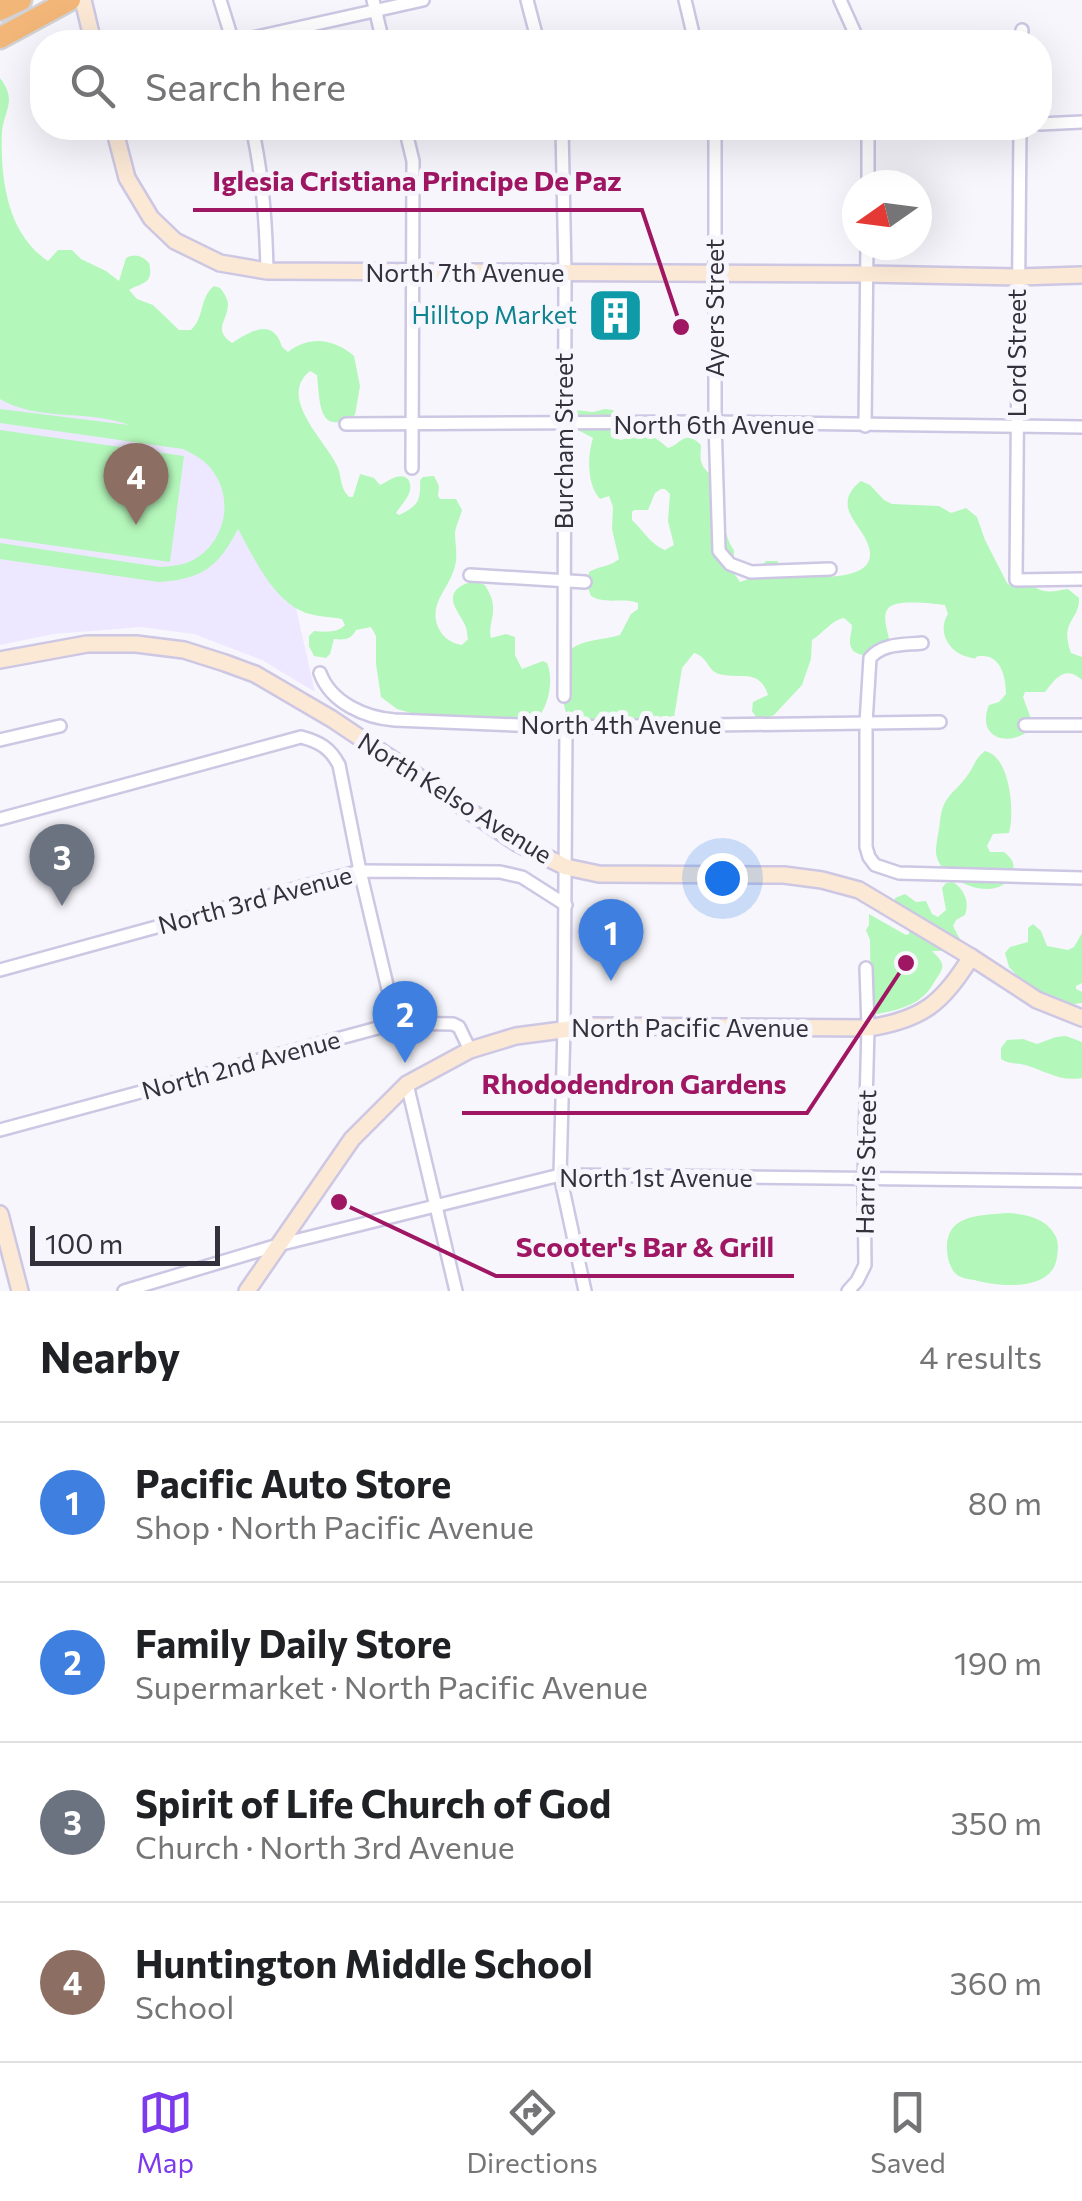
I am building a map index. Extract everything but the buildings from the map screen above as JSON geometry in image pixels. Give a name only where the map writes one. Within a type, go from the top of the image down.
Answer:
[{"type":"highway","points":[[0,10],[21,0]]},
{"type":"highway","points":[[0,38],[70,0]]},
{"type":"street","points":[[83,0],[90,30]]},
{"type":"street","points":[[220,0],[230,30]]},
{"type":"street","points":[[281,30],[374,6],[423,0]]},
{"type":"street","points":[[527,0],[535,30]]},
{"type":"street","points":[[685,0],[692,30]]},
{"type":"street","points":[[840,0],[854,30]]},
{"type":"street","points":[[1052,123],[1082,122]]},
{"type":"street","name":"North 7th Avenue","points":[[117,140],[126,178],[151,218],[174,241],[220,263],[267,271],[1082,275]]},
{"type":"street","points":[[254,140],[262,181],[267,271]]},
{"type":"street","points":[[407,140],[413,161],[412,468]]},
{"type":"street","name":"Burcham Street","points":[[562,140],[564,696]]},
{"type":"street","name":"Ayers Street","points":[[715,140],[719,551],[730,564],[751,572],[830,569]]},
{"type":"street","points":[[868,140],[868,170]]},
{"type":"street","name":"Lord Street","points":[[1020,140],[1016,580],[1082,579]]},
{"type":"street","points":[[865,426],[867,260]]},
{"type":"street","name":"North 6th Avenue","points":[[346,424],[716,422],[1082,428]]},
{"type":"street","points":[[470,574],[585,582]]},
{"type":"street","points":[[922,643],[885,647],[870,658],[866,723],[869,857],[886,870],[918,875],[1082,878]]},
{"type":"street","name":"North Kelso Avenue","points":[[0,660],[87,644],[136,644],[184,650],[255,674],[332,719],[517,843],[566,867],[599,874],[784,875],[822,880],[859,890],[971,957]]},
{"type":"street","name":"North 4th Avenue","points":[[320,673],[328,690],[373,718],[566,727],[940,722]]},
{"type":"street","points":[[1025,725],[1082,726]]},
{"type":"street","points":[[0,740],[60,726]]},
{"type":"street","points":[[566,727],[560,1175],[585,1291]]},
{"type":"street","points":[[0,818],[301,737],[323,744],[339,766],[396,1022]]},
{"type":"street","name":"North 3rd Avenue","points":[[0,970],[360,871],[500,872],[522,877],[566,906]]},
{"type":"street","points":[[971,957],[1037,1000],[1082,1018]]},
{"type":"street","name":"North Pacific Avenue","points":[[247,1291],[352,1139],[407,1084],[470,1050],[516,1036],[593,1026],[868,1028],[904,1020],[934,1004],[955,984],[971,957]]},
{"type":"street","name":"Harris Street","points":[[848,1291],[865,1265],[866,968]]},
{"type":"street","name":"North 2nd Avenue","points":[[0,1130],[396,1022],[453,1024],[459,1027],[470,1050]]},
{"type":"street","points":[[407,1084],[456,1291]]},
{"type":"street","name":"North 1st Avenue","points":[[124,1291],[278,1244],[560,1175],[1082,1181]]},
{"type":"street","points":[[0,1214],[20,1291]]},
{"type":"shaded area","points":[[0,369],[193,420],[285,560],[315,692],[262,660],[194,634],[141,627],[53,634],[0,645]]},
{"type":"green space","points":[[0,78],[9,99],[2,149],[9,203],[23,236],[48,261],[58,250],[72,250],[119,281],[126,258],[139,256],[149,263],[150,275],[129,290],[137,299],[153,305],[179,330],[191,330],[195,325],[214,286],[227,299],[222,329],[232,343],[253,331],[267,329],[288,352],[305,343],[322,341],[354,356],[360,386],[355,415],[343,421],[328,420],[321,406],[317,375],[310,371],[301,382],[301,407],[333,458],[349,497],[353,497],[360,474],[374,478],[380,485],[396,477],[408,479],[410,490],[396,513],[399,515],[417,502],[423,477],[434,476],[440,499],[456,499],[462,510],[455,533],[456,562],[438,602],[437,624],[449,640],[462,645],[468,639],[467,631],[453,595],[467,583],[485,585],[493,604],[491,638],[506,634],[515,637],[515,655],[522,669],[547,663],[549,693],[535,720],[425,717],[397,709],[381,697],[376,636],[371,627],[356,630],[347,639],[334,639],[326,658],[314,656],[309,636],[314,631],[339,629],[345,625],[342,619],[310,614],[286,601],[267,579],[238,529],[208,569],[187,578],[159,582],[0,559],[0,543],[160,567],[180,565],[198,557],[215,540],[224,507],[220,484],[211,469],[183,449],[0,423],[0,409],[129,425],[96,417],[30,411],[0,399]]},
{"type":"green space","points":[[575,410],[613,410],[617,416],[613,433],[620,440],[646,434],[668,448],[687,438],[701,445],[701,461],[714,481],[734,550],[733,572],[740,582],[751,578],[766,561],[777,561],[790,574],[803,577],[830,577],[862,569],[870,554],[848,508],[850,493],[861,481],[892,504],[939,506],[951,513],[966,508],[977,517],[1007,583],[1011,586],[1027,579],[1040,590],[1068,589],[1079,598],[1067,634],[1071,653],[1082,657],[1082,680],[1066,674],[1045,692],[1025,692],[1030,730],[1012,738],[996,736],[990,732],[986,716],[989,705],[1006,694],[999,665],[990,657],[975,658],[950,646],[944,634],[948,614],[945,605],[905,603],[887,610],[885,622],[890,644],[882,656],[853,651],[852,625],[844,618],[812,640],[811,659],[802,685],[774,715],[765,719],[757,718],[752,711],[753,702],[768,695],[759,681],[748,676],[719,674],[694,653],[682,668],[673,724],[608,725],[568,718],[563,693],[571,649],[588,641],[620,635],[638,609],[638,603],[632,601],[591,596],[587,585],[589,572],[619,559],[612,529],[613,507],[609,496],[600,499],[590,478],[593,438],[576,429],[570,415]],"holes":[[[665,489],[670,494],[668,521],[674,545],[665,550],[632,520],[634,510],[648,510],[655,493]]]},
{"type":"green space","points":[[0,430],[184,456],[170,562],[0,538]]},
{"type":"green space","points":[[985,751],[993,755],[1005,773],[1011,812],[1009,833],[993,834],[987,846],[990,852],[1004,852],[1012,860],[1013,871],[1007,882],[984,889],[958,881],[939,863],[936,852],[943,806]]},
{"type":"green space","points":[[953,882],[966,901],[965,915],[953,926],[961,941],[952,951],[932,951],[942,967],[922,998],[871,1015],[870,940],[866,930],[869,914],[909,934],[910,926],[895,910],[895,898],[905,894],[916,902],[926,901],[938,917],[946,910],[942,888]]},
{"type":"green space","points":[[1033,924],[1047,946],[1068,950],[1082,933],[1082,983],[1076,989],[1082,992],[1082,1003],[1074,1004],[1071,1010],[1033,992],[1009,967],[1005,953],[1010,947],[1028,942],[1028,928]]},
{"type":"green space","points":[[1066,1036],[1082,1042],[1082,1078],[1060,1077],[1001,1059],[1001,1048],[1007,1040],[1023,1039],[1037,1044]]},
{"type":"green space","points":[[1008,1213],[1034,1218],[1051,1229],[1058,1246],[1053,1268],[1037,1281],[1012,1285],[956,1274],[947,1252],[951,1230],[973,1217]]},
{"type":"place","name":"Hilltop Market","points":[[616,315]]},
{"type":"place","name":"Iglesia Cristiana Principe De Paz","points":[[681,327]]},
{"type":"place","name":"Huntington Middle School","points":[[136,525]]},
{"type":"place","name":"Spirit of Life Church of God","points":[[62,906]]},
{"type":"place","name":"Rhododendron Gardens","points":[[906,963]]},
{"type":"place","name":"Pacific Auto Store","points":[[611,981]]},
{"type":"place","name":"Family Daily Store","points":[[405,1063]]},
{"type":"place","name":"Scooter's Bar & Grill","points":[[339,1202]]}]
